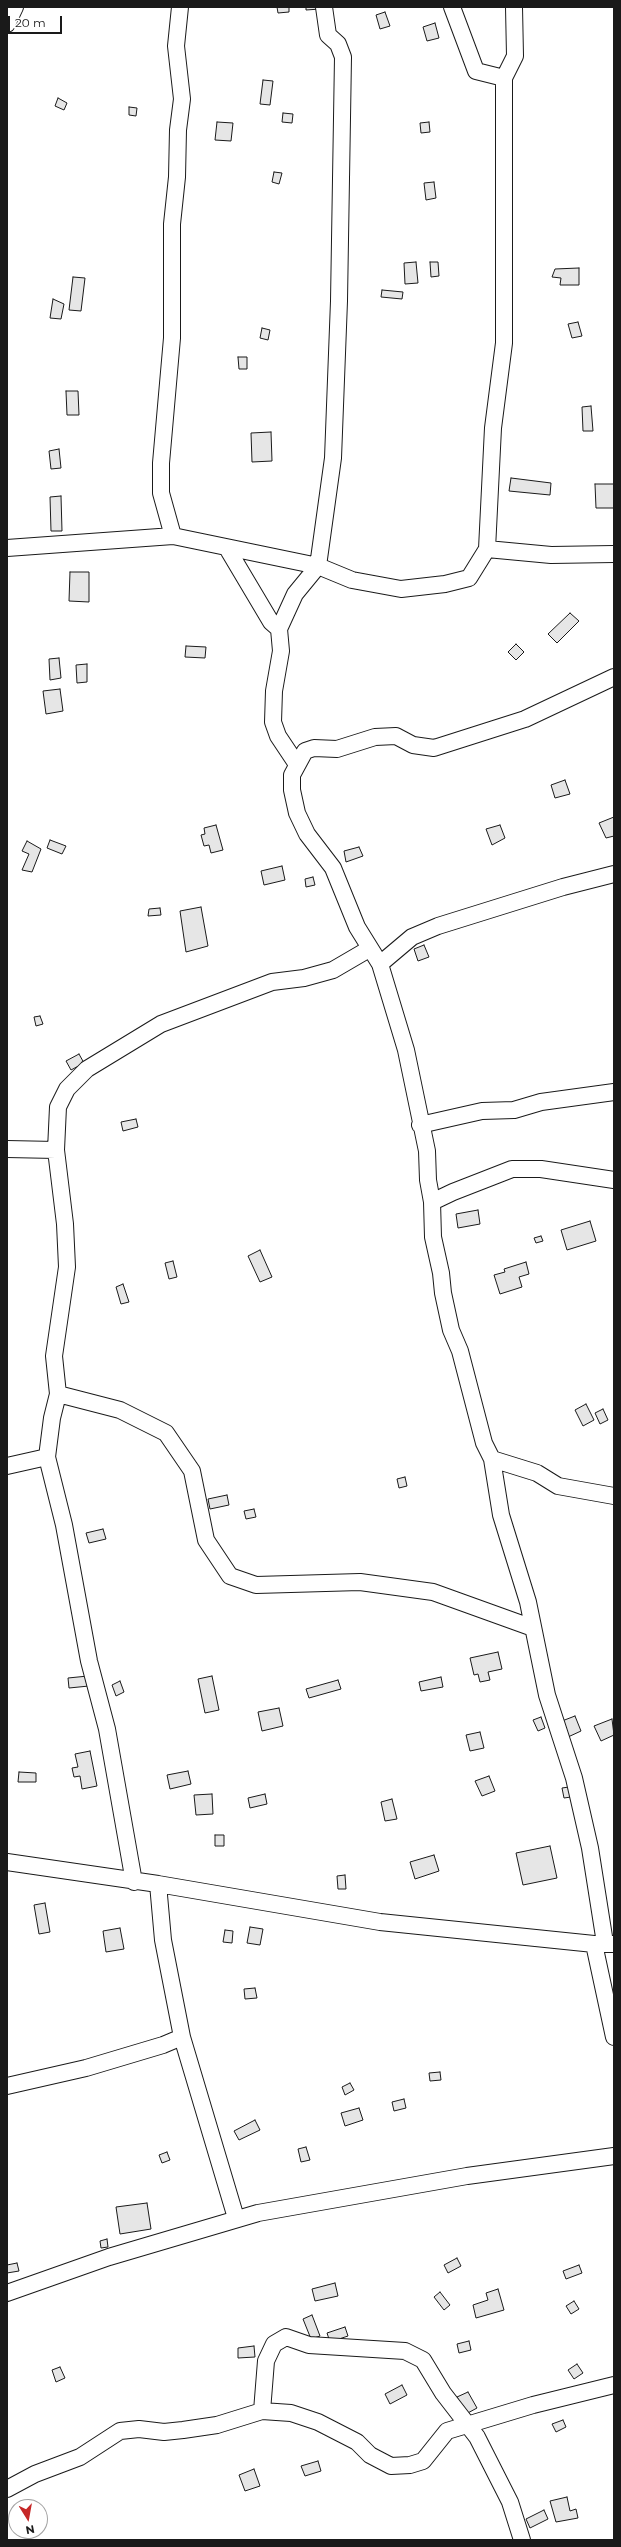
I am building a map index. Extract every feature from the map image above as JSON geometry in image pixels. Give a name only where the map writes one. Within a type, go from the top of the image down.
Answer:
[{"type":"street","points":[[7,24],[15,7]]},
{"type":"street","points":[[173,536],[161,493],[161,463],[172,338],[172,224],[177,177],[178,130],[182,99],[176,46],[180,7]]},
{"type":"street","points":[[296,764],[278,736],[273,722],[274,691],[281,651],[279,629],[295,594],[318,566],[333,458],[339,301],[343,57],[338,44],[328,34],[324,7]]},
{"type":"street","points":[[452,7],[476,71],[504,78]]},
{"type":"street","points":[[7,548],[173,536],[318,566],[352,580],[401,589],[445,584],[469,578],[487,549],[493,428],[504,343],[504,78],[515,56],[514,7]]},
{"type":"street","points":[[227,548],[271,622],[279,629]]},
{"type":"street","points":[[487,549],[551,555],[614,554]]},
{"type":"street","points":[[614,677],[524,718],[434,748],[413,744],[396,736],[375,737],[337,749],[314,748],[305,751],[296,764],[292,775],[292,790],[297,813],[307,834],[333,868],[357,927],[369,949],[380,964],[406,1050],[420,1111],[420,1125],[427,1151],[428,1180],[432,1202],[432,1237],[451,1330],[460,1351],[484,1443],[492,1459],[501,1515],[515,1554],[547,1695],[568,1758],[590,1848],[604,1944],[614,2037]]},
{"type":"street","points":[[380,964],[412,937],[438,926],[563,887],[614,874]]},
{"type":"street","points":[[134,1882],[107,1729],[89,1661],[64,1525],[47,1456],[50,1425],[58,1394],[54,1356],[67,1267],[65,1224],[56,1150],[58,1107],[67,1089],[87,1069],[161,1024],[272,982],[304,978],[333,970],[369,949]]},
{"type":"street","points":[[420,1125],[482,1111],[514,1110],[541,1102],[614,1092]]},
{"type":"street","points":[[7,1149],[56,1150]]},
{"type":"street","points":[[432,1202],[453,1192],[512,1169],[541,1169],[614,1180]]},
{"type":"street","points":[[58,1394],[120,1410],[166,1434],[192,1471],[206,1540],[230,1576],[256,1585],[360,1582],[433,1592],[533,1628]]},
{"type":"street","points":[[7,1466],[47,1456]]},
{"type":"street","points":[[492,1459],[537,1473],[558,1486],[614,1496]]},
{"type":"street","points":[[7,1862],[134,1882],[158,1884],[380,1922],[604,1944]]},
{"type":"street","points":[[158,1884],[163,1940],[182,2037],[236,2218]]},
{"type":"street","points":[[7,2086],[86,2068],[163,2045],[182,2037]]},
{"type":"street","points":[[7,2293],[109,2257],[236,2218],[467,2176],[614,2156]]},
{"type":"street","points":[[262,2411],[266,2361],[274,2344],[286,2338],[309,2345],[405,2351],[424,2360],[443,2393],[477,2436],[510,2502],[522,2540]]},
{"type":"street","points":[[7,2489],[35,2474],[80,2457],[120,2431],[139,2429],[164,2432],[183,2430],[217,2425],[262,2411],[291,2413],[318,2422],[357,2442],[370,2455],[391,2466],[410,2465],[423,2461],[447,2432],[533,2405],[614,2385]]},
{"type":"building","points":[[277,7],[289,7],[289,12],[278,13]]},
{"type":"building","points":[[306,7],[320,7],[320,9],[306,10]]},
{"type":"building","points":[[385,12],[390,26],[380,29],[376,15]]},
{"type":"building","points":[[435,23],[439,38],[427,41],[423,27]]},
{"type":"building","points":[[263,80],[273,81],[270,105],[260,104]]},
{"type":"building","points":[[58,98],[67,103],[64,110],[55,106]]},
{"type":"building","points":[[129,107],[137,108],[136,116],[129,115]]},
{"type":"building","points":[[283,113],[293,114],[292,123],[282,122]]},
{"type":"building","points":[[217,122],[233,123],[231,141],[215,140]]},
{"type":"building","points":[[429,122],[430,132],[421,133],[420,123]]},
{"type":"building","points":[[274,172],[282,173],[279,184],[272,182]]},
{"type":"building","points":[[434,182],[436,198],[426,200],[424,183]]},
{"type":"building","points":[[416,262],[418,283],[405,284],[404,263]]},
{"type":"building","points":[[430,262],[438,262],[439,276],[431,277]]},
{"type":"building","points":[[579,268],[579,285],[560,285],[561,278],[552,277],[555,269]]},
{"type":"building","points":[[73,277],[85,278],[81,311],[69,310]]},
{"type":"building","points":[[382,290],[403,292],[402,299],[381,297]]},
{"type":"building","points":[[53,299],[64,304],[61,319],[50,318]]},
{"type":"building","points":[[578,322],[582,336],[572,338],[568,324]]},
{"type":"building","points":[[262,328],[270,330],[268,340],[260,338]]},
{"type":"building","points":[[238,357],[247,357],[247,369],[239,369]]},
{"type":"building","points":[[66,391],[78,391],[79,415],[67,415]]},
{"type":"building","points":[[591,406],[593,431],[583,431],[582,407]]},
{"type":"building","points":[[271,432],[272,461],[252,462],[251,433]]},
{"type":"building","points":[[59,449],[61,468],[51,469],[49,451]]},
{"type":"building","points":[[511,478],[551,483],[550,495],[509,491]]},
{"type":"building","points":[[595,484],[614,484],[614,508],[596,508]]},
{"type":"building","points":[[61,496],[62,531],[51,531],[50,497]]},
{"type":"building","points":[[70,572],[89,572],[89,602],[69,601]]},
{"type":"building","points":[[570,613],[579,621],[557,643],[548,634]]},
{"type":"building","points":[[516,644],[524,652],[516,660],[508,652]]},
{"type":"building","points":[[186,646],[206,647],[205,658],[185,657]]},
{"type":"building","points":[[59,658],[61,678],[50,680],[49,659]]},
{"type":"building","points":[[87,664],[87,682],[77,683],[76,665]]},
{"type":"building","points":[[60,689],[63,711],[46,714],[43,691]]},
{"type":"building","points":[[565,780],[570,794],[555,798],[551,785]]},
{"type":"building","points":[[614,817],[614,836],[606,838],[599,823]]},
{"type":"building","points":[[216,825],[223,850],[211,853],[209,845],[204,846],[201,835],[205,834],[204,828]]},
{"type":"building","points":[[500,825],[505,838],[492,845],[486,829]]},
{"type":"building","points":[[50,840],[66,846],[62,854],[47,848]]},
{"type":"building","points":[[27,841],[41,849],[32,872],[22,870],[29,854],[22,851]]},
{"type":"building","points":[[359,847],[363,856],[346,862],[344,851]]},
{"type":"building","points":[[282,866],[285,880],[264,885],[261,871]]},
{"type":"building","points":[[313,877],[315,885],[306,887],[305,879]]},
{"type":"building","points":[[201,907],[208,946],[186,952],[180,911]]},
{"type":"building","points":[[160,908],[161,915],[148,916],[149,909]]},
{"type":"building","points":[[424,945],[429,957],[418,961],[414,949]]},
{"type":"building","points":[[40,1016],[43,1024],[36,1026],[34,1017]]},
{"type":"building","points":[[79,1054],[84,1063],[71,1070],[66,1061]]},
{"type":"building","points":[[136,1119],[138,1127],[123,1131],[121,1122]]},
{"type":"building","points":[[478,1210],[480,1224],[458,1228],[456,1214]]},
{"type":"building","points":[[590,1221],[596,1241],[567,1250],[561,1230]]},
{"type":"building","points":[[541,1236],[543,1241],[536,1243],[534,1238]]},
{"type":"building","points":[[260,1250],[272,1277],[260,1282],[248,1256]]},
{"type":"building","points":[[173,1261],[177,1277],[169,1279],[165,1263]]},
{"type":"building","points":[[526,1262],[529,1274],[519,1277],[522,1287],[500,1294],[494,1275],[505,1272],[504,1269]]},
{"type":"building","points":[[123,1284],[129,1302],[121,1304],[116,1287]]},
{"type":"building","points":[[586,1404],[594,1420],[583,1426],[575,1410]]},
{"type":"building","points":[[603,1409],[608,1420],[600,1424],[595,1413]]},
{"type":"building","points":[[405,1477],[407,1486],[399,1488],[397,1479]]},
{"type":"building","points":[[227,1495],[229,1505],[210,1509],[208,1499]]},
{"type":"building","points":[[254,1509],[256,1517],[246,1519],[244,1511]]},
{"type":"building","points":[[103,1529],[106,1539],[89,1543],[86,1533]]},
{"type":"building","points":[[498,1652],[502,1669],[488,1672],[490,1680],[480,1682],[478,1674],[474,1675],[470,1658]]},
{"type":"building","points":[[88,1676],[89,1686],[69,1688],[68,1678]]},
{"type":"building","points":[[212,1676],[219,1710],[205,1713],[198,1679]]},
{"type":"building","points":[[441,1677],[443,1687],[421,1691],[419,1682]]},
{"type":"building","points":[[338,1680],[341,1689],[309,1698],[306,1689]]},
{"type":"building","points":[[120,1681],[124,1692],[116,1696],[112,1685]]},
{"type":"building","points":[[279,1708],[283,1726],[262,1731],[258,1712]]},
{"type":"building","points":[[575,1716],[581,1731],[568,1737],[562,1721]]},
{"type":"building","points":[[541,1717],[545,1728],[538,1731],[533,1720]]},
{"type":"building","points":[[612,1719],[614,1735],[601,1741],[594,1726]]},
{"type":"building","points":[[480,1732],[484,1748],[470,1751],[466,1735]]},
{"type":"building","points":[[90,1751],[97,1786],[82,1789],[80,1776],[74,1777],[72,1768],[78,1767],[75,1754]]},
{"type":"building","points":[[188,1771],[191,1784],[170,1789],[167,1775]]},
{"type":"building","points":[[19,1772],[36,1773],[36,1782],[18,1782]]},
{"type":"building","points":[[489,1776],[495,1791],[482,1796],[475,1781]]},
{"type":"building","points":[[569,1787],[571,1797],[564,1798],[562,1788]]},
{"type":"building","points":[[212,1794],[213,1814],[196,1815],[194,1795]]},
{"type":"building","points":[[265,1794],[267,1804],[250,1808],[248,1798]]},
{"type":"building","points":[[392,1799],[397,1819],[385,1821],[381,1802]]},
{"type":"building","points":[[215,1835],[224,1835],[224,1846],[215,1846]]},
{"type":"building","points":[[550,1846],[557,1878],[523,1885],[516,1853]]},
{"type":"building","points":[[434,1855],[439,1871],[415,1879],[410,1862]]},
{"type":"building","points":[[345,1875],[346,1889],[338,1889],[337,1876]]},
{"type":"building","points":[[45,1903],[50,1932],[39,1934],[34,1905]]},
{"type":"building","points":[[250,1927],[263,1929],[260,1945],[247,1943]]},
{"type":"building","points":[[120,1928],[124,1949],[106,1952],[103,1931]]},
{"type":"building","points":[[225,1930],[233,1931],[232,1943],[223,1942]]},
{"type":"building","points":[[255,1988],[257,1998],[245,1999],[244,1989]]},
{"type":"building","points":[[440,2072],[441,2080],[430,2081],[429,2073]]},
{"type":"building","points":[[350,2083],[354,2090],[345,2095],[342,2087]]},
{"type":"building","points":[[404,2099],[406,2108],[394,2111],[392,2102]]},
{"type":"building","points":[[359,2108],[363,2120],[345,2126],[341,2113]]},
{"type":"building","points":[[255,2120],[260,2130],[239,2140],[234,2131]]},
{"type":"building","points":[[306,2147],[310,2160],[301,2162],[298,2149]]},
{"type":"building","points":[[167,2152],[170,2160],[162,2163],[159,2155]]},
{"type":"building","points":[[147,2203],[151,2229],[120,2234],[116,2207]]},
{"type":"building","points":[[107,2239],[108,2247],[101,2248],[100,2241]]},
{"type":"building","points":[[457,2258],[461,2266],[448,2273],[444,2265]]},
{"type":"building","points":[[17,2263],[19,2271],[7,2273],[7,2265]]},
{"type":"building","points":[[579,2265],[582,2273],[566,2279],[563,2271]]},
{"type":"building","points":[[335,2283],[338,2296],[315,2301],[312,2289]]},
{"type":"building","points":[[498,2289],[504,2310],[476,2318],[473,2305],[488,2300],[486,2293]]},
{"type":"building","points":[[440,2292],[450,2305],[444,2310],[434,2297]]},
{"type":"building","points":[[574,2301],[579,2309],[571,2314],[566,2306]]},
{"type":"building","points":[[312,2315],[320,2336],[311,2339],[303,2319]]},
{"type":"building","points":[[345,2327],[348,2336],[330,2342],[327,2333]]},
{"type":"building","points":[[469,2341],[471,2350],[459,2353],[457,2344]]},
{"type":"building","points":[[254,2346],[255,2357],[238,2358],[238,2348]]},
{"type":"building","points":[[577,2364],[583,2373],[574,2379],[568,2370]]},
{"type":"building","points":[[60,2367],[65,2378],[56,2382],[52,2370]]},
{"type":"building","points":[[402,2385],[407,2395],[390,2404],[385,2394]]},
{"type":"building","points":[[468,2392],[477,2408],[466,2414],[457,2397]]},
{"type":"building","points":[[563,2420],[566,2427],[556,2432],[552,2424]]},
{"type":"building","points":[[318,2461],[321,2471],[305,2476],[301,2466]]},
{"type":"building","points":[[254,2469],[260,2486],[245,2491],[239,2475]]},
{"type":"building","points":[[567,2497],[570,2511],[576,2509],[578,2518],[556,2522],[550,2501]]},
{"type":"building","points":[[544,2510],[548,2519],[530,2528],[526,2519]]}]
